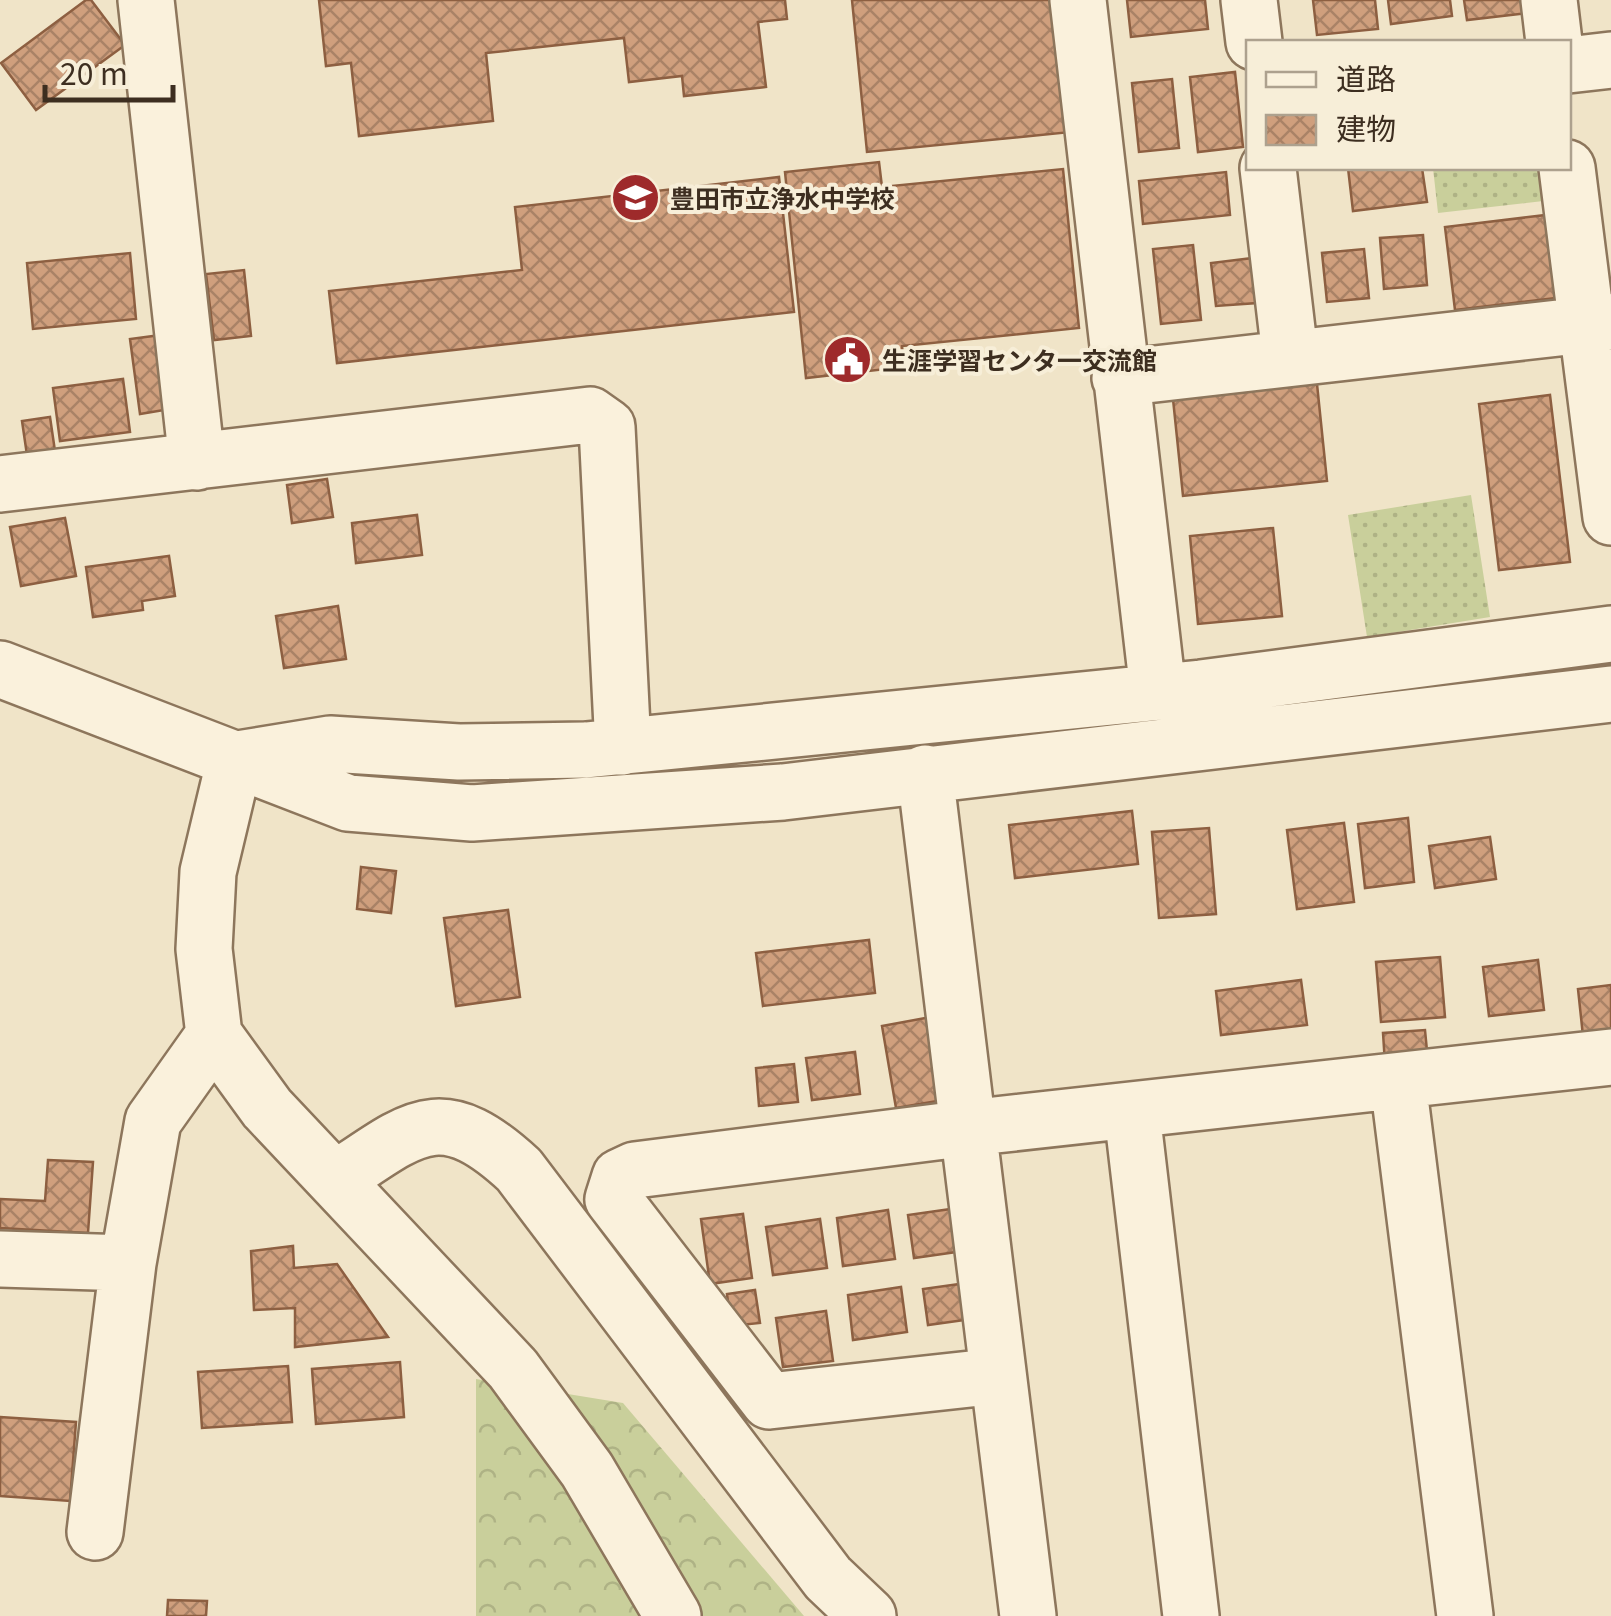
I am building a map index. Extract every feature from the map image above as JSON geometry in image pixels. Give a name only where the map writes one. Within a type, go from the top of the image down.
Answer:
[{"type":"street","points":[[146,0],[197,462]]},
{"type":"street","points":[[1078,0],[1158,691]]},
{"type":"street","points":[[1249,0],[1254,40]]},
{"type":"street","points":[[1549,0],[1554,40]]},
{"type":"street","points":[[1571,65],[1611,60]]},
{"type":"street","points":[[1268,170],[1290,355]]},
{"type":"street","points":[[1567,170],[1597,323],[1611,518]]},
{"type":"street","points":[[1120,378],[1290,355],[1597,323]]},
{"type":"street","points":[[0,484],[590,415],[607,427],[622,747]]},
{"type":"street","points":[[235,759],[330,744],[458,752],[622,747],[772,722],[1158,691],[1611,634]]},
{"type":"street","points":[[5,682],[235,759],[348,803],[472,813],[603,808],[783,792],[1611,694]]},
{"type":"street","points":[[772,722],[783,792]]},
{"type":"street","points":[[235,759],[208,872],[204,949],[214,1034],[268,1108],[513,1369],[587,1470],[672,1616]]},
{"type":"street","points":[[925,773],[1028,1616]]},
{"type":"street","points":[[95,1532],[128,1263],[153,1122],[214,1034]]},
{"type":"street","points":[[998,1376],[769,1401],[613,1199],[620,1177],[636,1170],[968,1128],[1132,1114],[1611,1057]]},
{"type":"street","points":[[1398,1082],[1465,1616]]},
{"type":"street","points":[[1132,1114],[1191,1616]]},
{"type":"street","points":[[335,1180],[386,1146],[428,1127],[460,1127],[497,1149],[520,1170],[828,1578],[868,1616]]},
{"type":"street","points":[[0,1259],[128,1263]]},
{"type":"green space","points":[[1433,170],[1548,170],[1552,200],[1438,213]]},
{"type":"green space","points":[[1471,495],[1490,617],[1367,637],[1348,515]]},
{"type":"green space","points":[[476,1379],[623,1403],[804,1616],[476,1616]]},
{"type":"building","points":[[91,0],[125,45],[36,110],[1,63]]},
{"type":"building","points":[[319,0],[785,0],[787,19],[758,22],[766,87],[684,96],[682,76],[629,82],[624,38],[486,53],[493,121],[359,136],[351,63],[326,66]]},
{"type":"building","points":[[852,0],[1058,0],[1071,132],[867,152]]},
{"type":"building","points":[[1127,0],[1205,0],[1208,29],[1131,37]]},
{"type":"building","points":[[1313,0],[1375,0],[1378,29],[1317,35]]},
{"type":"building","points":[[1388,0],[1450,0],[1452,16],[1391,24]]},
{"type":"building","points":[[1464,0],[1526,0],[1528,13],[1467,20]]},
{"type":"building","points":[[1235,72],[1243,147],[1198,152],[1190,77]]},
{"type":"building","points":[[1172,79],[1179,148],[1139,152],[1132,83]]},
{"type":"building","points":[[879,162],[882,187],[1063,169],[1079,328],[902,346],[904,367],[806,378],[785,172]]},
{"type":"building","points":[[1348,170],[1422,170],[1427,202],[1353,211]]},
{"type":"building","points":[[1226,172],[1230,215],[1143,224],[1139,181]]},
{"type":"building","points":[[779,177],[794,312],[337,363],[329,291],[522,270],[515,207]]},
{"type":"building","points":[[1546,215],[1556,298],[1455,310],[1445,227]]},
{"type":"building","points":[[1423,235],[1427,285],[1384,289],[1380,238]]},
{"type":"building","points":[[1193,245],[1201,320],[1161,324],[1153,249]]},
{"type":"building","points":[[1364,249],[1369,298],[1327,302],[1322,253]]},
{"type":"building","points":[[130,253],[136,319],[33,329],[27,263]]},
{"type":"building","points":[[1253,258],[1257,303],[1216,306],[1211,263]]},
{"type":"building","points":[[244,270],[251,336],[214,340],[206,274]]},
{"type":"building","points":[[161,335],[170,409],[140,414],[130,339]]},
{"type":"building","points":[[123,379],[130,432],[60,441],[53,388]]},
{"type":"building","points":[[1317,384],[1327,481],[1183,496],[1173,399]]},
{"type":"building","points":[[1550,395],[1570,562],[1499,570],[1479,404]]},
{"type":"building","points":[[50,417],[56,458],[28,462],[22,421]]},
{"type":"building","points":[[327,479],[333,517],[292,523],[287,485]]},
{"type":"building","points":[[417,515],[422,555],[356,563],[352,523]]},
{"type":"building","points":[[65,518],[76,576],[21,586],[10,527]]},
{"type":"building","points":[[1273,528],[1282,616],[1198,624],[1190,536]]},
{"type":"building","points":[[169,556],[175,596],[142,601],[143,610],[93,617],[86,567]]},
{"type":"building","points":[[338,606],[346,659],[284,668],[276,616]]},
{"type":"building","points":[[1132,811],[1138,864],[1015,878],[1009,825]]},
{"type":"building","points":[[1408,818],[1414,882],[1365,888],[1358,824]]},
{"type":"building","points":[[1344,823],[1354,902],[1297,909],[1287,830]]},
{"type":"building","points":[[1209,828],[1216,914],[1159,918],[1152,832]]},
{"type":"building","points":[[1490,837],[1496,879],[1435,888],[1429,846]]},
{"type":"building","points":[[361,867],[396,871],[391,913],[357,909]]},
{"type":"building","points":[[508,910],[520,997],[456,1006],[444,918]]},
{"type":"building","points":[[869,940],[875,993],[763,1006],[756,953]]},
{"type":"building","points":[[1440,957],[1445,1017],[1381,1022],[1376,962]]},
{"type":"building","points":[[1538,960],[1544,1010],[1489,1016],[1483,967]]},
{"type":"building","points":[[1301,980],[1307,1025],[1221,1035],[1216,991]]},
{"type":"building","points":[[1611,985],[1611,1032],[1583,1036],[1578,989]]},
{"type":"building","points":[[947,1014],[961,1097],[896,1108],[882,1026]]},
{"type":"building","points":[[1425,1030],[1428,1061],[1385,1064],[1383,1033]]},
{"type":"building","points":[[855,1052],[860,1094],[812,1100],[806,1058]]},
{"type":"building","points":[[794,1064],[798,1102],[759,1106],[756,1068]]},
{"type":"building","points":[[48,1160],[93,1162],[88,1233],[0,1228],[0,1199],[45,1201]]},
{"type":"building","points":[[965,1207],[971,1250],[914,1258],[908,1215]]},
{"type":"building","points":[[888,1210],[895,1259],[843,1266],[837,1218]]},
{"type":"building","points":[[743,1214],[752,1278],[710,1284],[701,1219]]},
{"type":"building","points":[[820,1219],[827,1268],[773,1275],[766,1227]]},
{"type":"building","points":[[293,1246],[294,1268],[337,1264],[388,1337],[295,1347],[295,1308],[254,1310],[251,1251]]},
{"type":"building","points":[[974,1282],[979,1318],[928,1325],[923,1289]]},
{"type":"building","points":[[901,1287],[907,1332],[853,1340],[848,1295]]},
{"type":"building","points":[[755,1290],[760,1323],[731,1326],[727,1294]]},
{"type":"building","points":[[826,1311],[833,1361],[783,1367],[776,1318]]},
{"type":"building","points":[[400,1362],[404,1417],[316,1424],[312,1369]]},
{"type":"building","points":[[288,1366],[292,1422],[202,1428],[198,1372]]},
{"type":"building","points":[[0,1417],[76,1422],[70,1501],[0,1496]]},
{"type":"building","points":[[168,1600],[207,1601],[206,1616],[167,1616]]},
{"type":"place","name":"豊田市立浄水中学校","points":[[635,197]]},
{"type":"place","name":"生涯学習センタ一交流館","points":[[847,359]]}]
